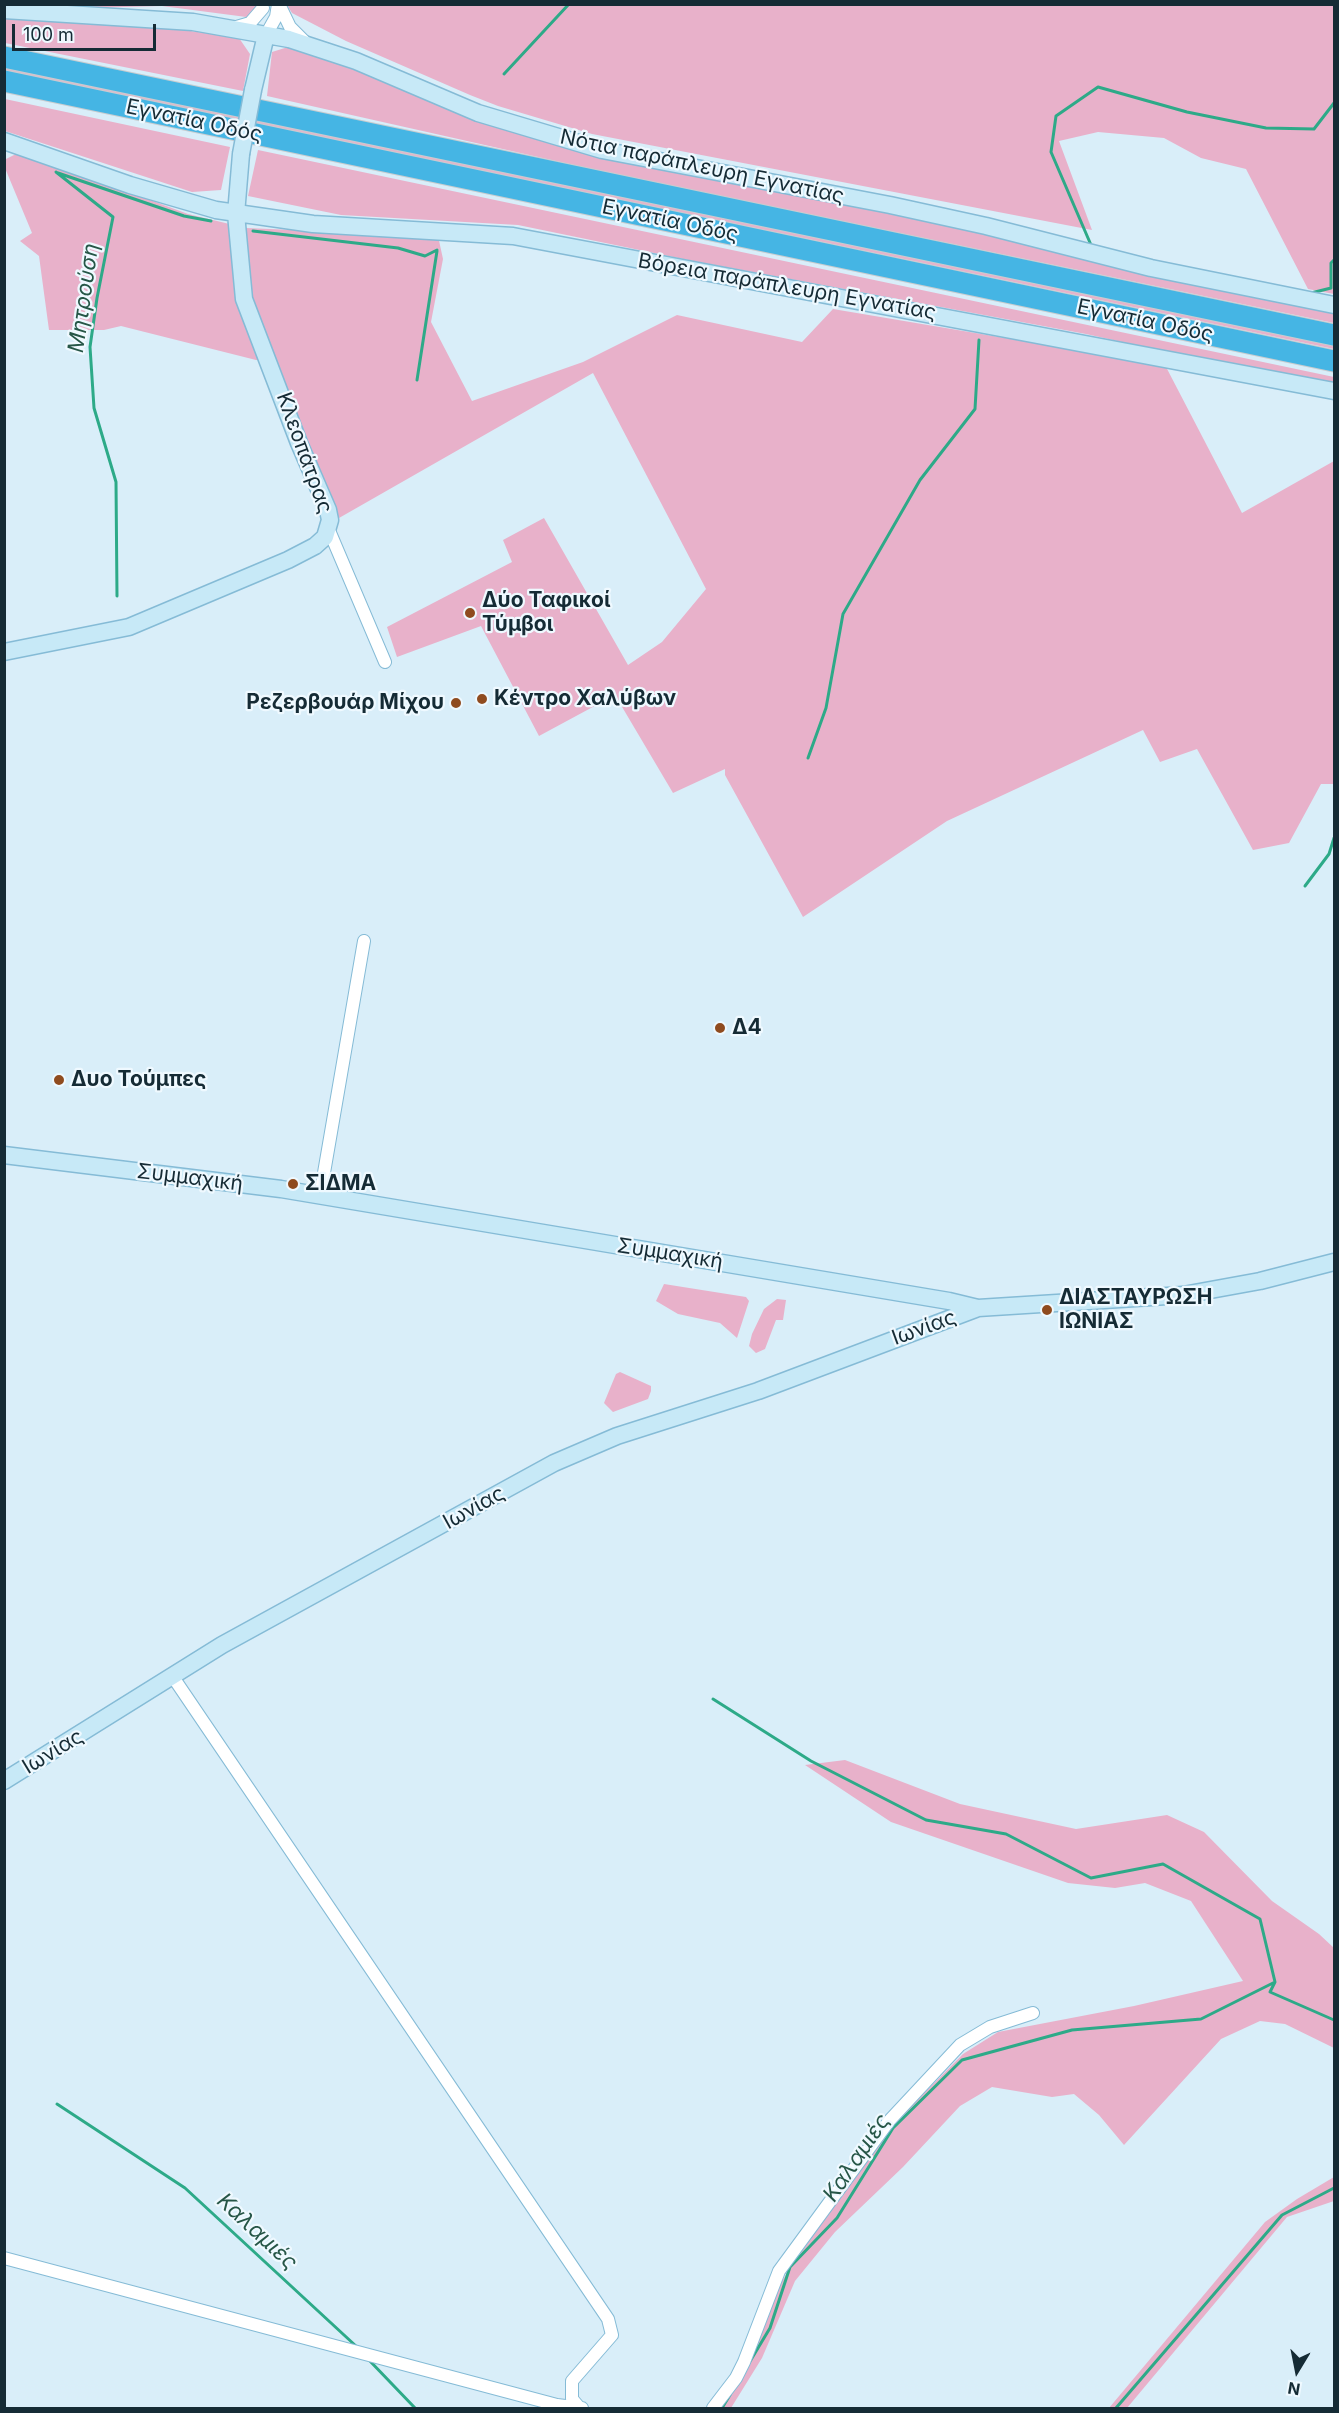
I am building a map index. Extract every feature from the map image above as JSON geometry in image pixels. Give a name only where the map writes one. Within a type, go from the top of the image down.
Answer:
[{"type":"highway","name":"Εγνατία Οδός","points":[[4,57],[1335,335]]},
{"type":"highway","name":"Εγνατία Οδός","points":[[4,81],[1335,361]]},
{"type":"street","points":[[266,34],[276,17],[278,4]]},
{"type":"street","points":[[278,4],[290,27],[309,45]]},
{"type":"street","points":[[264,6],[261,22],[266,34]]},
{"type":"street","points":[[232,28],[250,23],[264,6]]},
{"type":"street","name":"Νότια παράπλευρη Εγνατίας","points":[[4,10],[183,21],[266,34],[309,45],[356,61],[478,113],[602,150],[900,208],[1151,268],[1335,305]]},
{"type":"street","name":"Κλεοπάτρας","points":[[4,652],[118,630],[140,622],[301,554],[321,541],[328,528],[328,510],[247,311],[240,265],[236,214],[241,154],[266,34]]},
{"type":"street","name":"Βόρεια παράπλευρη Εγνατίας","points":[[4,141],[167,197],[236,214],[324,225],[513,236],[1335,391]]},
{"type":"street","points":[[328,528],[385,662]]},
{"type":"street","points":[[320,1196],[364,941]]},
{"type":"street","name":"Συμμαχική","points":[[4,1155],[320,1196],[949,1301],[978,1308],[1183,1295],[1260,1281],[1335,1262]]},
{"type":"street","points":[[948,1319],[949,1301]]},
{"type":"street","name":"Ιωνίας","points":[[4,1781],[222,1645],[554,1464],[617,1436],[758,1391],[978,1308]]},
{"type":"street","points":[[173,1677],[608,2319],[612,2335],[572,2381],[572,2399],[581,2407]]},
{"type":"street","points":[[713,2409],[736,2378],[744,2362],[779,2271],[889,2121],[960,2045],[990,2027],[1033,2013]]},
{"type":"street","points":[[4,2258],[557,2406],[581,2407]]},
{"type":"shaded area","points":[[39,5],[263,5],[254,18],[162,6],[86,8]]},
{"type":"shaded area","points":[[287,5],[1334,5],[1334,294],[1308,289],[1246,169],[1201,158],[1164,138],[1098,132],[1059,141],[1092,230],[592,134],[498,106],[470,95],[346,41],[292,13]]},
{"type":"shaded area","points":[[4,14],[128,22],[239,38],[250,54],[243,91],[5,43]]},
{"type":"shaded area","points":[[288,47],[363,68],[467,112],[1334,308],[1334,323],[596,170],[267,96],[272,52]]},
{"type":"shaded area","points":[[5,66],[1334,344],[1334,349],[5,71]]},
{"type":"shaded area","points":[[5,99],[230,147],[221,190],[192,192],[5,131]]},
{"type":"shaded area","points":[[258,150],[1334,377],[1334,389],[1086,334],[688,260],[518,225],[341,215],[248,196]]},
{"type":"shaded area","points":[[20,152],[188,214],[246,228],[438,236],[443,259],[431,322],[472,401],[583,362],[677,315],[802,342],[833,309],[1165,365],[1242,513],[1334,461],[1334,784],[1321,784],[1289,843],[1253,850],[1197,749],[1160,762],[1143,730],[947,821],[803,917],[725,775],[725,769],[673,793],[615,695],[539,736],[481,626],[397,657],[387,627],[512,562],[503,540],[544,518],[628,665],[662,642],[706,589],[593,373],[339,518],[274,361],[256,360],[121,326],[104,330],[49,330],[39,256],[20,241],[32,233],[5,168],[4,160]]},
{"type":"shaded area","points":[[664,1284],[746,1297],[749,1301],[737,1338],[720,1323],[678,1314],[656,1301]]},
{"type":"shaded area","points":[[777,1299],[786,1300],[783,1320],[776,1320],[765,1349],[756,1353],[749,1346],[752,1334],[764,1309]]},
{"type":"shaded area","points":[[620,1372],[651,1386],[651,1391],[648,1399],[613,1412],[604,1403],[616,1374]]},
{"type":"shaded area","points":[[845,1760],[960,1804],[1076,1829],[1167,1815],[1204,1832],[1272,1901],[1319,1934],[1334,1948],[1334,2048],[1285,2024],[1260,2021],[1221,2039],[1124,2145],[1099,2115],[1074,2094],[1052,2097],[992,2087],[960,2106],[903,2167],[835,2232],[795,2281],[762,2358],[731,2408],[721,2408],[754,2356],[773,2296],[790,2268],[889,2129],[963,2054],[998,2032],[1134,2006],[1243,1981],[1191,1901],[1145,1883],[1115,1888],[1068,1883],[891,1822],[805,1765]]},
{"type":"shaded area","points":[[1334,2177],[1334,2201],[1287,2217],[1127,2408],[1109,2408],[1265,2222]]},
{"type":"waterway","points":[[504,74],[569,4]]},
{"type":"waterway","points":[[1091,245],[1051,152],[1056,116],[1098,87],[1187,112],[1266,128],[1314,129],[1334,103]]},
{"type":"waterway","name":"Μητρούση","points":[[56,172],[113,217],[90,347],[94,408],[116,482],[117,596]]},
{"type":"waterway","points":[[58,173],[184,216],[211,221]]},
{"type":"waterway","points":[[253,231],[398,248],[425,256],[437,250]]},
{"type":"waterway","points":[[417,380],[437,251]]},
{"type":"waterway","points":[[1311,293],[1331,288],[1331,263],[1334,260]]},
{"type":"waterway","points":[[808,758],[826,708],[843,614],[920,480],[975,409],[979,340]]},
{"type":"waterway","points":[[1305,886],[1329,854],[1334,838]]},
{"type":"waterway","name":"Καλαμιές","points":[[713,1699],[811,1761],[926,1820],[1006,1834],[1091,1878],[1163,1864],[1260,1919],[1275,1982],[1270,1992],[1334,2020]]},
{"type":"waterway","name":"Καλαμιές","points":[[749,2363],[770,2328],[790,2267],[837,2218],[893,2128],[962,2060],[1072,2030],[1201,2019],[1275,1982]]},
{"type":"waterway","name":"Καλαμιές","points":[[57,2104],[185,2188],[357,2347]]},
{"type":"waterway","points":[[1116,2408],[1282,2215],[1334,2188]]},
{"type":"waterway","name":"Καλαμιές","points":[[368,2359],[415,2408]]},
{"type":"waterway","name":"Καλαμιές","points":[[722,2408],[730,2395]]},
{"type":"place","name":"Δύο Ταφικοί Τύμβοι","points":[[470,613]]},
{"type":"place","name":"Κέντρο Χαλύβων","points":[[482,699]]},
{"type":"place","name":"Ρεζερβουάρ Μίχου","points":[[456,703]]},
{"type":"place","name":"Δ4","points":[[720,1028]]},
{"type":"place","name":"Δυο Τούμπες","points":[[59,1080]]},
{"type":"place","name":"ΣΙΔΜΑ","points":[[293,1184]]},
{"type":"place","name":"ΔΙΑΣΤΑΥΡΩΣΗ ΙΩΝΙΑΣ","points":[[1047,1310]]}]
